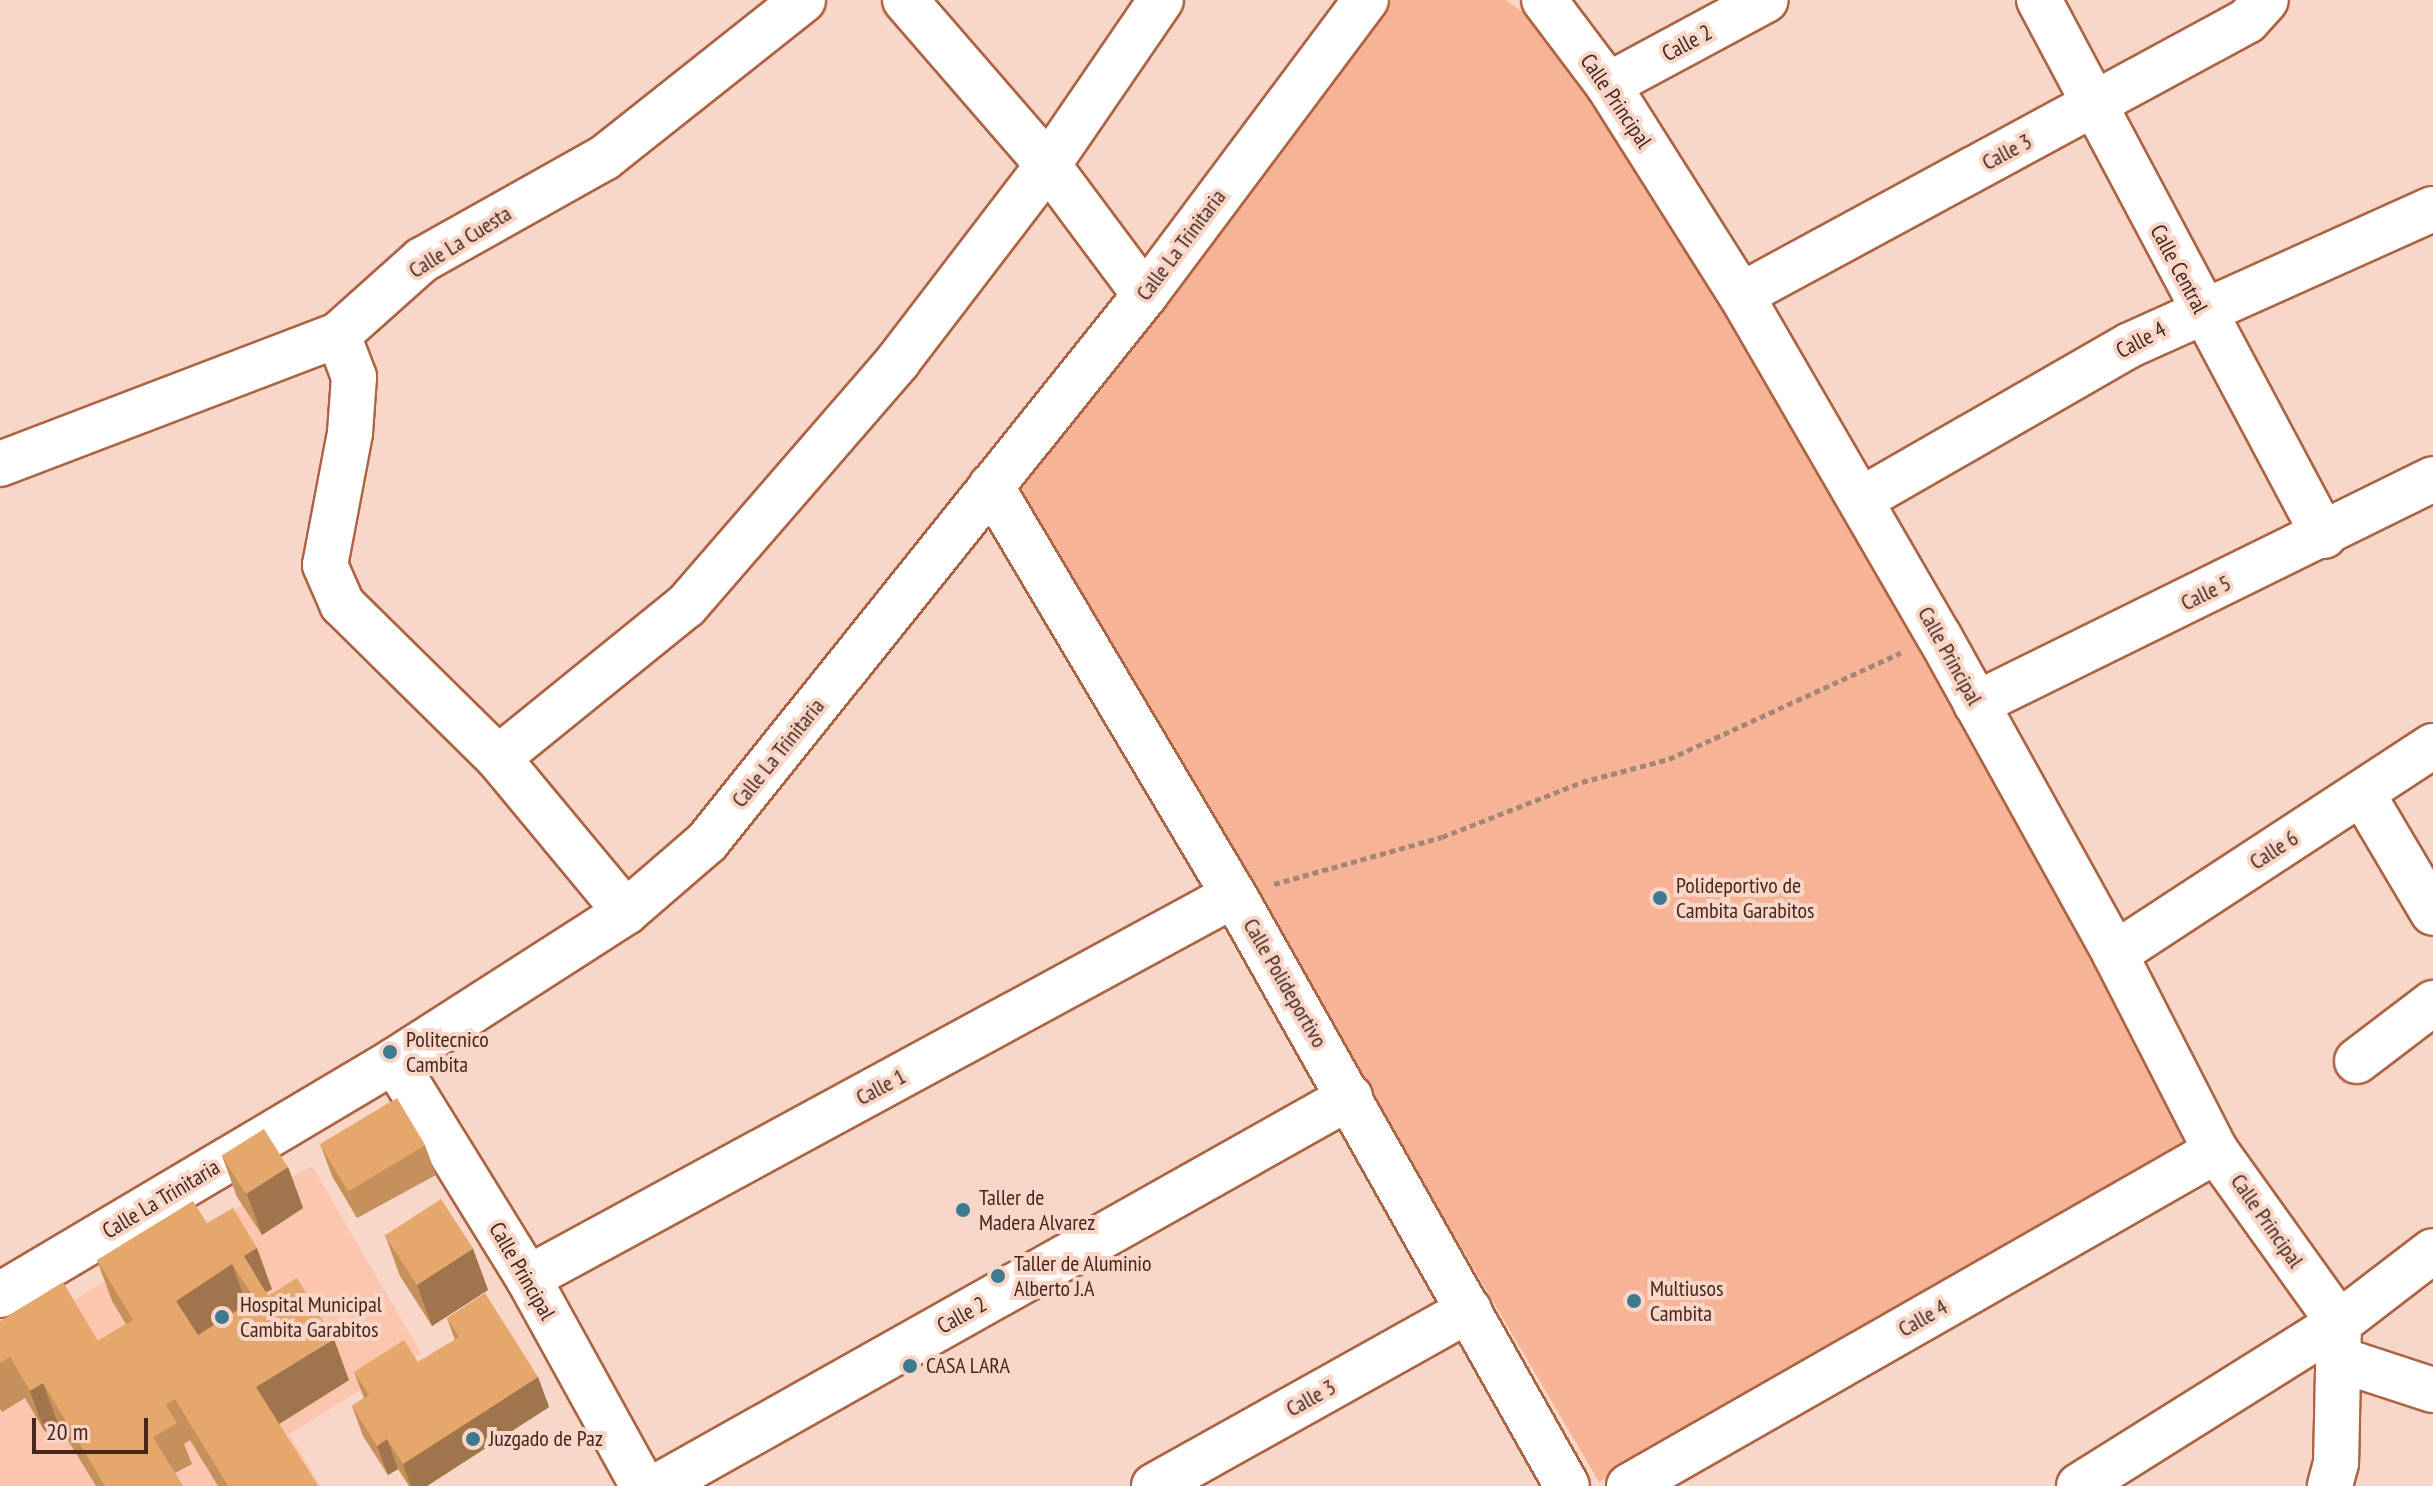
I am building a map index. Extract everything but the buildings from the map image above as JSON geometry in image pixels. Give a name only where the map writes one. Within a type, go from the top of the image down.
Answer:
[{"type":"street","name":"Calle La Cuesta","points":[[0,464],[338,335],[422,260],[604,158],[803,0]]},
{"type":"street","points":[[905,0],[1048,165],[1145,295]]},
{"type":"street","points":[[498,758],[686,606],[898,361],[1048,165],[1161,0]]},
{"type":"street","name":"Calle La Trinitaria","points":[[0,1295],[394,1061],[626,912],[707,842],[1145,295],[1366,0]]},
{"type":"street","name":"Calle Principal","points":[[1544,0],[1608,85],[1741,295],[1862,499],[2115,954],[2216,1151],[2338,1341]]},
{"type":"street","name":"Calle 2","points":[[1608,85],[1766,0]]},
{"type":"street","name":"Calle Central","points":[[2039,0],[2200,310],[2324,536]]},
{"type":"street","name":"Calle 3","points":[[1741,295],[2247,21],[2266,0]]},
{"type":"street","name":"Calle 4","points":[[1862,499],[2200,310],[2433,209]]},
{"type":"street","points":[[338,335],[354,377],[350,433],[325,565],[342,604],[498,758],[626,912]]},
{"type":"street","name":"Calle 5","points":[[1976,704],[2324,536],[2433,479]]},
{"type":"street","name":"Calle Polideportivo","points":[[991,486],[1234,895],[1567,1486]]},
{"type":"street","name":"Calle 6","points":[[2115,954],[2433,746]]},
{"type":"street","points":[[2362,793],[2433,913]]},
{"type":"street","name":"Calle 1","points":[[528,1278],[1234,895]]},
{"type":"street","points":[[2357,1061],[2433,1003]]},
{"type":"street","name":"Calle Principal","points":[[394,1061],[528,1278],[643,1486]]},
{"type":"street","name":"Calle 2","points":[[658,1486],[1350,1097]]},
{"type":"street","name":"Calle 4","points":[[1629,1486],[2216,1151]]},
{"type":"street","points":[[2079,1486],[2338,1341],[2433,1251]]},
{"type":"street","name":"Calle 3","points":[[1154,1486],[1469,1310]]},
{"type":"street","points":[[2338,1341],[2433,1390]]},
{"type":"street","points":[[2330,1486],[2336,1463],[2338,1341]]},
{"type":"path","points":[[1234,895],[1442,837],[1582,782],[1669,759],[1939,636]]},
{"type":"shaded area","name":"Polideportivo de Cambita Garabitos","points":[[1391,0],[1506,0],[1545,28],[1591,88],[1857,522],[2195,1140],[1599,1482],[1019,493]]},
{"type":"shaded area","name":"Hospital Municipal Cambita Garabitos","points":[[312,1166],[421,1353],[289,1434],[321,1486],[0,1486],[0,1341]]},
{"type":"place","name":"Polideportivo de Cambita Garabitos","points":[[1660,898]]},
{"type":"place","name":"Politecnico Cambita","points":[[390,1052]]},
{"type":"place","name":"Taller de Madera Alvarez","points":[[963,1210]]},
{"type":"place","name":"Taller de Aluminio Alberto J.A","points":[[998,1276]]},
{"type":"place","name":"Multiusos Cambita","points":[[1634,1301]]},
{"type":"place","name":"Hospital Municipal Cambita Garabitos","points":[[222,1317]]},
{"type":"place","name":"CASA LARA","points":[[910,1366]]},
{"type":"place","name":"Juzgado de Paz","points":[[473,1439]]}]
